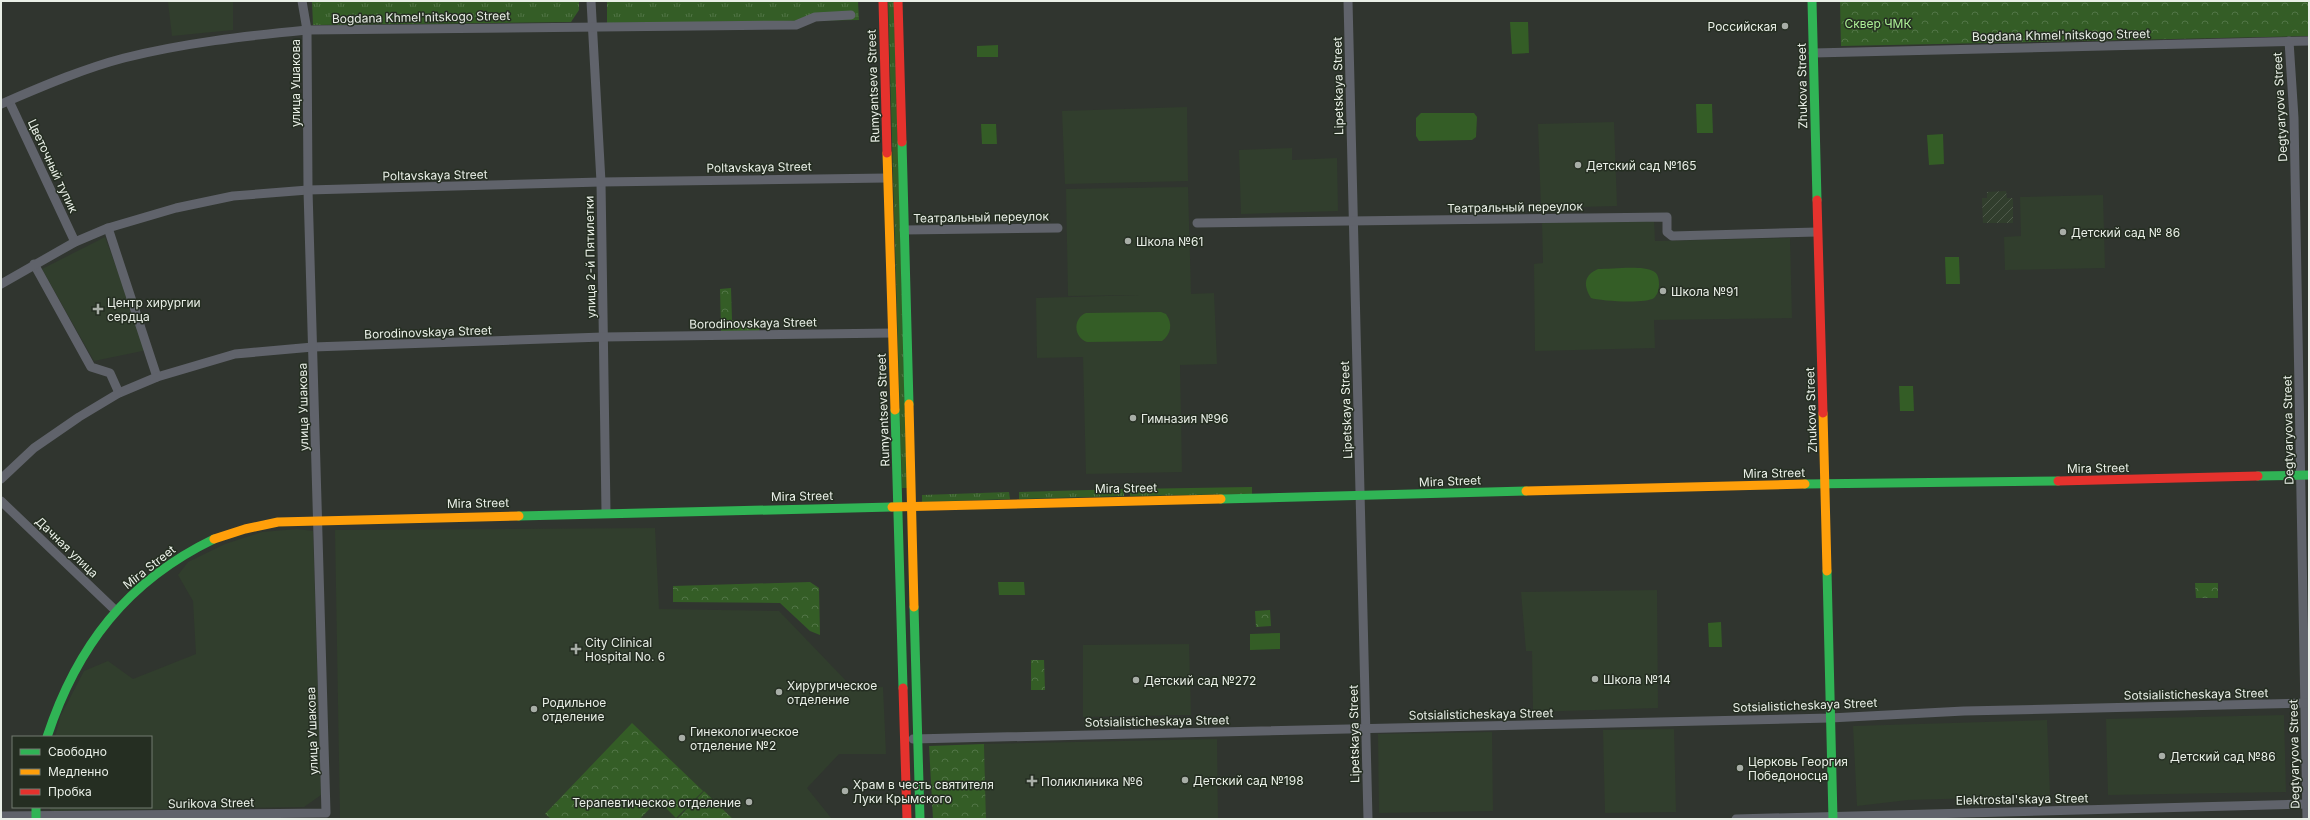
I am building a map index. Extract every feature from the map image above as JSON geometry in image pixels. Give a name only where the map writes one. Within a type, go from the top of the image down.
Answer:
[{"type":"main road","name":"Rumyantseva Street","points":[[883,1],[907,819]]},
{"type":"main road","points":[[898,1],[920,819]]},
{"type":"main road","name":"Zhukova Street","points":[[1812,1],[1833,818]]},
{"type":"main road","name":"Mira Street","points":[[47,736],[54,713],[72,672],[88,646],[116,611],[160,571],[206,543],[226,535],[265,524],[317,519],[606,512],[1825,484],[1941,484],[2305,475]]},
{"type":"street","name":"улица Ушакова","points":[[302,1],[307,30],[308,190],[326,813]]},
{"type":"street","name":"улица 2-й Пятилетки","points":[[591,1],[601,182],[606,512]]},
{"type":"street","name":"Lipetskaya Street","points":[[1348,1],[1368,819]]},
{"type":"street","name":"Bogdana Khmel'nitskogo Street","points":[[5,102],[62,79],[123,58],[181,46],[242,36],[307,30],[796,25],[815,17],[851,15]]},
{"type":"street","name":"Degtyaryova Street","points":[[2289,41],[2294,118],[2305,475],[2307,819]]},
{"type":"street","name":"Bogdana Khmel'nitskogo Street","points":[[1813,53],[2309,41]]},
{"type":"street","name":"Цветочный тупик","points":[[5,102],[75,242]]},
{"type":"street","name":"Poltavskaya Street","points":[[1,284],[75,242],[108,228],[176,208],[233,196],[308,190],[601,182],[888,178]]},
{"type":"street","name":"Театральный переулок","points":[[1197,223],[1667,217],[1667,232],[1672,236],[1817,232]]},
{"type":"street","points":[[108,228],[157,377]]},
{"type":"street","name":"Театральный переулок","points":[[904,230],[1058,228]]},
{"type":"street","points":[[34,264],[91,367],[110,373],[118,393]]},
{"type":"street","name":"Borodinovskaya Street","points":[[1,479],[34,448],[79,417],[118,393],[157,377],[235,354],[313,347],[603,337],[892,333]]},
{"type":"street","name":"Дачная улица","points":[[1,501],[116,611]]},
{"type":"street","name":"Sotsialisticheskaya Street","points":[[905,739],[1830,718],[1964,711],[2307,703]]},
{"type":"street","name":"Elektrostal'skaya Street","points":[[1736,819],[1833,818],[2308,804]]},
{"type":"street","name":"Surikova Street","points":[[1,816],[36,818],[326,813]]},
{"type":"shaded area","points":[[233,1],[233,30],[172,36],[168,2]]},
{"type":"shaded area","points":[[1187,107],[1188,181],[1065,184],[1062,111]]},
{"type":"shaded area","name":"Детский сад №165","points":[[1614,122],[1617,206],[1541,208],[1538,124]]},
{"type":"shaded area","points":[[1292,148],[1292,160],[1337,158],[1338,211],[1241,214],[1239,150]]},
{"type":"shaded area","name":"Гимназия №96","points":[[1188,187],[1191,294],[1214,293],[1217,364],[1180,365],[1182,472],[1086,474],[1083,357],[1037,358],[1036,298],[1140,295],[1068,296],[1066,189]]},
{"type":"shaded area","points":[[2006,191],[2007,198],[2013,198],[2013,223],[1983,223],[1982,198],[1987,198],[1987,192]]},
{"type":"shaded area","name":"Детский сад № 86","points":[[2103,195],[2105,268],[2005,270],[2004,237],[2021,236],[2020,197]]},
{"type":"shaded area","name":"Школа №91","points":[[1654,220],[1655,241],[1790,238],[1792,318],[1654,320],[1655,348],[1535,351],[1534,264],[1543,263],[1542,222]]},
{"type":"shaded area","name":"Центр хирургии сердца","points":[[105,237],[147,350],[94,361],[42,269]]},
{"type":"shaded area","name":"City Clinical Hospital No. 6","points":[[655,528],[659,609],[779,611],[853,688],[883,687],[886,754],[839,754],[807,788],[832,819],[733,819],[704,791],[677,819],[640,819],[658,800],[702,791],[545,814],[551,819],[340,819],[335,530]]},
{"type":"shaded area","points":[[297,529],[313,531],[321,795],[304,807],[52,811],[49,808],[152,808],[152,736],[55,736],[60,717],[84,671],[108,661],[133,679],[196,654],[193,601],[178,575],[188,562],[225,544],[262,532]]},
{"type":"shaded area","points":[[1657,590],[1658,708],[1533,712],[1532,651],[1526,651],[1521,592]]},
{"type":"shaded area","name":"Детский сад №272","points":[[1189,644],[1191,715],[1083,717],[1083,645]]},
{"type":"shaded area","name":"Детский сад №86","points":[[2284,715],[2286,792],[2108,795],[2106,719]]},
{"type":"shaded area","points":[[2047,720],[2050,796],[1908,800],[1857,806],[1853,726]]},
{"type":"shaded area","points":[[1674,729],[1676,812],[1605,813],[1603,730]]},
{"type":"shaded area","points":[[1492,732],[1493,811],[1379,813],[1378,734]]},
{"type":"shaded area","points":[[1217,739],[1218,819],[986,819],[984,744]]},
{"type":"green space","points":[[312,1],[579,1],[579,10],[571,22],[313,25]]},
{"type":"green space","points":[[607,1],[858,1],[859,20],[607,23]]},
{"type":"green space","points":[[888,1],[894,1],[907,488],[902,488]]},
{"type":"green space","name":"Сквер ЧМК","points":[[1840,1],[2309,1],[2309,36],[1841,46]]},
{"type":"green space","points":[[1510,22],[1528,22],[1529,53],[1512,54]]},
{"type":"green space","points":[[998,45],[998,57],[977,57],[977,46]]},
{"type":"green space","points":[[1696,104],[1712,104],[1713,133],[1697,133]]},
{"type":"green space","points":[[1421,113],[1474,113],[1477,117],[1476,137],[1472,140],[1419,141],[1416,136],[1416,118]]},
{"type":"green space","points":[[981,124],[996,124],[997,144],[982,144]]},
{"type":"green space","points":[[1943,134],[1944,164],[1929,165],[1927,135]]},
{"type":"green space","points":[[1945,257],[1959,257],[1960,284],[1946,284]]},
{"type":"green space","points":[[1642,268],[1653,271],[1656,273],[1658,278],[1659,286],[1657,293],[1654,298],[1642,301],[1613,301],[1591,298],[1588,293],[1586,281],[1593,271],[1598,269]]},
{"type":"green space","points":[[731,288],[732,320],[760,324],[759,332],[721,332],[720,289]]},
{"type":"green space","points":[[1161,312],[1166,314],[1170,321],[1169,332],[1162,341],[1087,342],[1082,340],[1076,328],[1079,319],[1086,313]]},
{"type":"green space","points":[[1899,386],[1913,386],[1914,411],[1900,411]]},
{"type":"green space","points":[[1252,487],[1252,494],[1130,496],[1130,489]]},
{"type":"green space","points":[[1124,489],[1124,496],[1019,499],[1019,492]]},
{"type":"green space","points":[[1009,492],[1010,499],[922,502],[922,495]]},
{"type":"green space","points":[[810,582],[819,588],[820,635],[810,631],[780,603],[673,602],[673,586]]},
{"type":"green space","points":[[998,582],[1024,582],[1025,595],[999,595]]},
{"type":"green space","points":[[2195,583],[2218,583],[2218,598],[2196,598]]},
{"type":"green space","points":[[1270,610],[1271,626],[1256,627],[1255,611]]},
{"type":"green space","points":[[1721,622],[1722,647],[1709,647],[1708,623]]},
{"type":"green space","points":[[1280,633],[1280,649],[1250,650],[1250,634]]},
{"type":"green space","points":[[1031,660],[1044,660],[1045,690],[1031,690]]},
{"type":"green space","points":[[632,723],[703,791],[676,818],[658,800],[640,819],[551,819],[545,814]]},
{"type":"green space","points":[[984,744],[986,819],[933,819],[929,746]]},
{"type":"green space","points":[[704,791],[733,819],[677,819]]},
{"type":"traffic: fast","points":[[1812,1],[1817,200]]},
{"type":"traffic: fast","points":[[902,142],[909,404]]},
{"type":"traffic: fast","points":[[895,410],[903,688]]},
{"type":"traffic: fast","points":[[2258,476],[2309,475]]},
{"type":"traffic: fast","points":[[1805,484],[2058,481]]},
{"type":"traffic: fast","points":[[1221,499],[1526,491]]},
{"type":"traffic: fast","points":[[519,516],[892,507]]},
{"type":"traffic: fast","points":[[47,736],[59,704],[74,674],[90,645],[109,620],[131,596],[155,575],[183,556],[214,539]]},
{"type":"traffic: fast","points":[[1827,571],[1833,819]]},
{"type":"traffic: fast","points":[[914,607],[920,819]]},
{"type":"traffic: fast","points":[[36,808],[36,819]]},
{"type":"traffic: slow","points":[[887,153],[895,410]]},
{"type":"traffic: slow","points":[[909,404],[914,607]]},
{"type":"traffic: slow","points":[[1823,413],[1827,571]]},
{"type":"traffic: slow","points":[[1526,491],[1805,484]]},
{"type":"traffic: slow","points":[[892,507],[1221,499]]},
{"type":"traffic: slow","points":[[214,539],[245,529],[278,522],[519,516]]},
{"type":"traffic: jam","points":[[883,1],[887,153]]},
{"type":"traffic: jam","points":[[898,1],[902,142]]},
{"type":"traffic: jam","points":[[1817,200],[1823,413]]},
{"type":"traffic: jam","points":[[2058,481],[2258,476]]},
{"type":"traffic: jam","points":[[903,688],[907,819]]},
{"type":"place","name":"Российская","points":[[1785,26]]},
{"type":"place","name":"Детский сад №165","points":[[1578,165]]},
{"type":"place","name":"Детский сад № 86","points":[[2063,232]]},
{"type":"place","name":"Школа №61","points":[[1128,241]]},
{"type":"place","name":"Школа №91","points":[[1663,291]]},
{"type":"place","name":"Центр хирургии сердца","points":[[98,309]]},
{"type":"place","name":"Гимназия №96","points":[[1133,418]]},
{"type":"place","name":"City Clinical Hospital No. 6","points":[[576,649]]},
{"type":"place","name":"Школа №14","points":[[1595,679]]},
{"type":"place","name":"Детский сад №272","points":[[1136,680]]},
{"type":"place","name":"Хирургическое отделение","points":[[779,692]]},
{"type":"place","name":"Родильное отделение","points":[[534,709]]},
{"type":"place","name":"Гинекологическое отделение №2","points":[[682,738]]},
{"type":"place","name":"Детский сад №86","points":[[2162,756]]},
{"type":"place","name":"Церковь Георгия Победоносца","points":[[1740,768]]},
{"type":"place","name":"Детский сад №198","points":[[1185,780]]},
{"type":"place","name":"Поликлиника №6","points":[[1032,781]]},
{"type":"place","name":"Храм в честь святителя Луки Крымского","points":[[845,791]]},
{"type":"place","name":"Терапевтическое отделение","points":[[749,802]]}]
